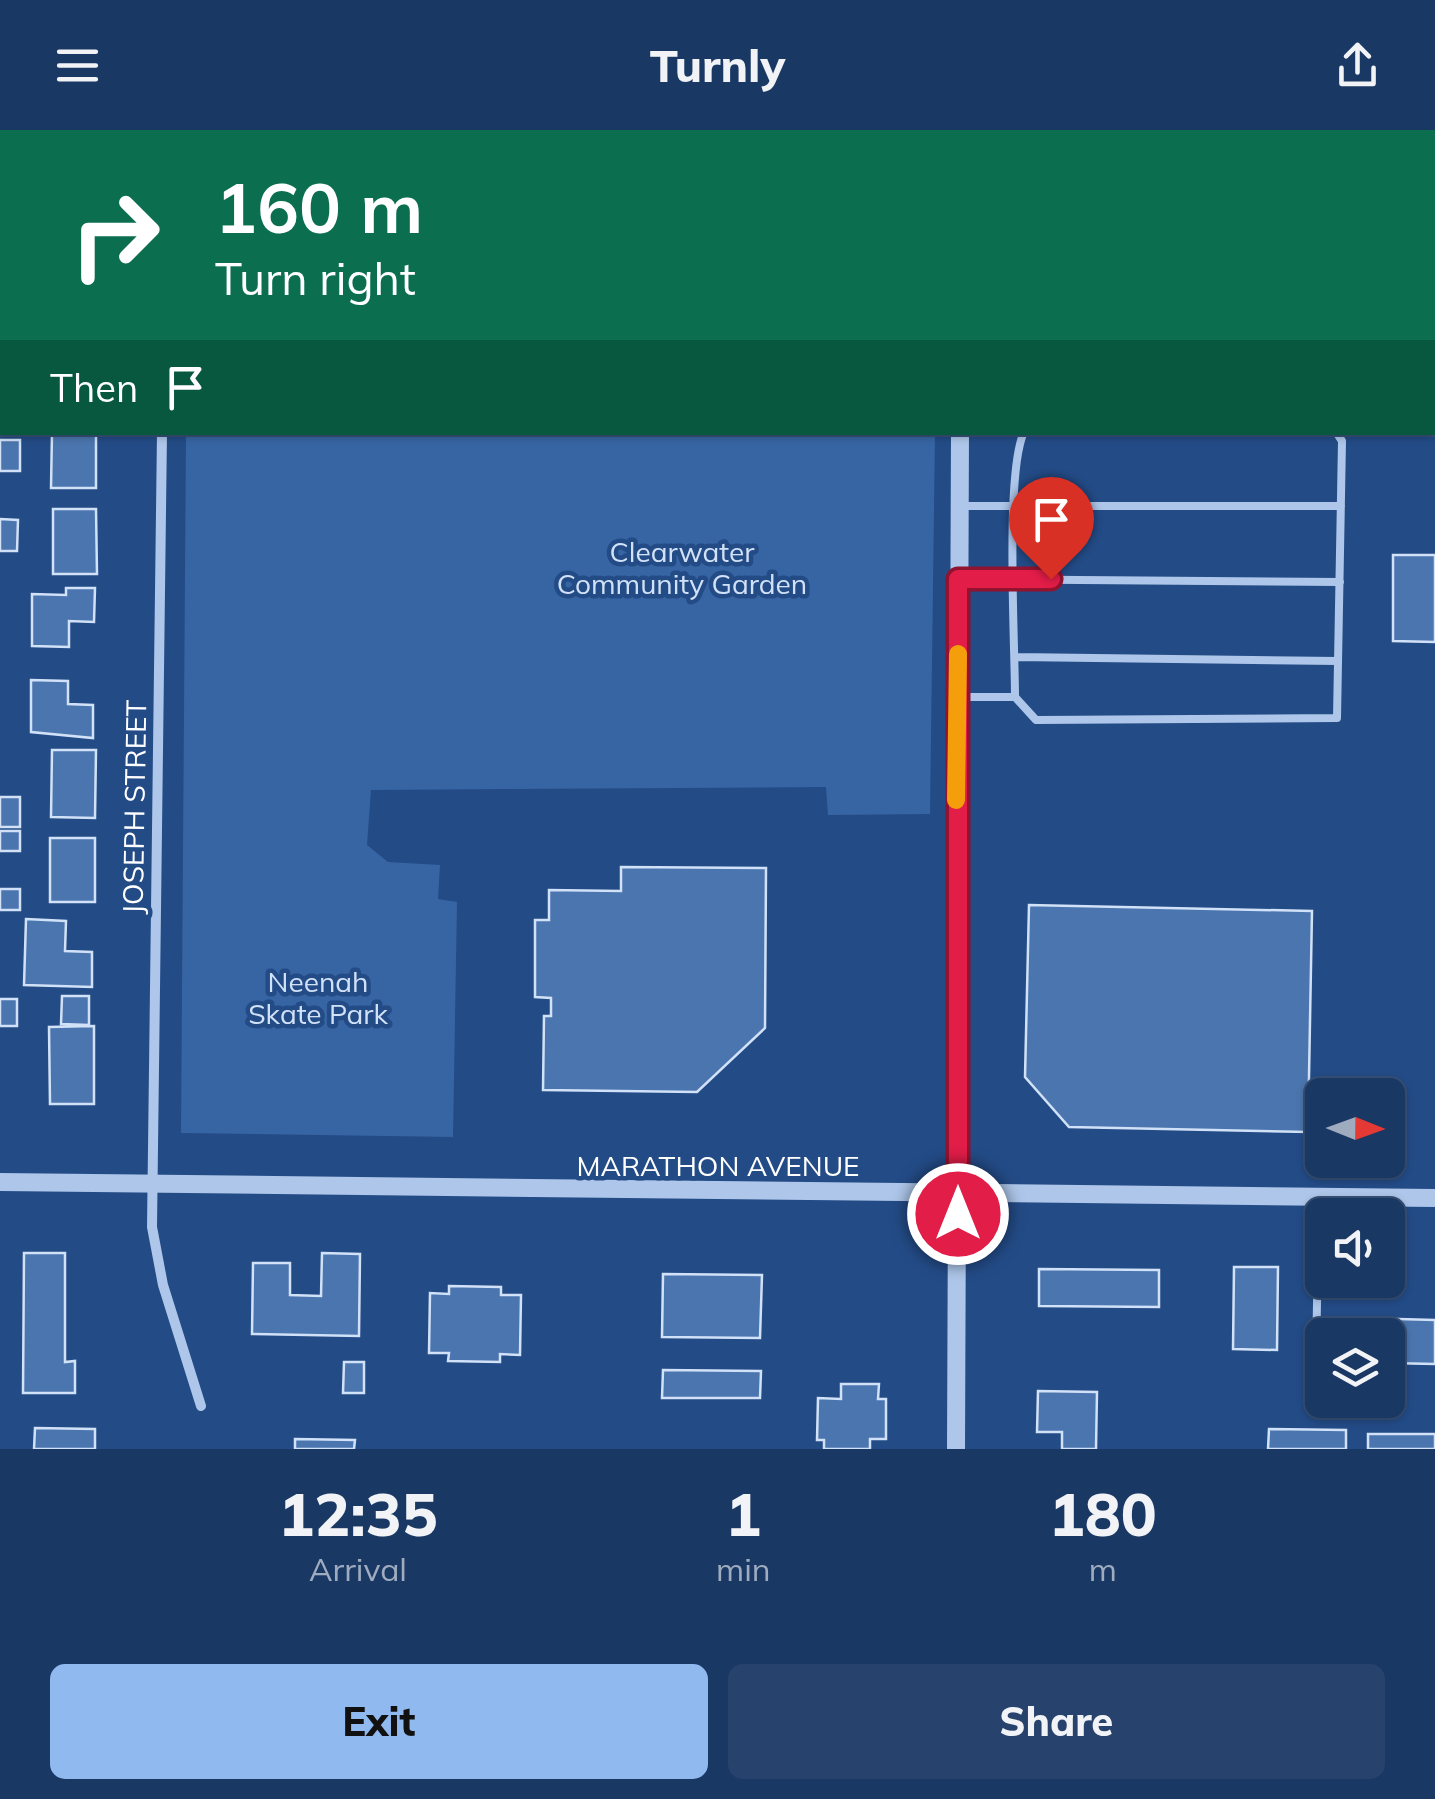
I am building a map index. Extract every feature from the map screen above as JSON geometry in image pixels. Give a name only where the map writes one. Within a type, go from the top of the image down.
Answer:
[{"type":"street","name":"JOSEPH STREET","points":[[162,435],[155,1250],[202,1406]]},
{"type":"street","points":[[956,1449],[960,435]]},
{"type":"street","name":"MARATHON AVENUE","points":[[0,1182],[559,1192],[1318,1198]]},
{"type":"street","name":"MARATHON AVENUE","points":[[1405,1198],[1435,1198]]},
{"type":"lane","points":[[1023,435],[1018,446],[1014,506],[1015,697],[1036,720],[1337,718],[1339,437]]},
{"type":"lane","points":[[959,506],[1341,506]]},
{"type":"lane","points":[[958,579],[1340,582]]},
{"type":"lane","points":[[1014,657],[1338,661]]},
{"type":"lane","points":[[957,696],[1015,697]]},
{"type":"green space","points":[[186,435],[935,435],[930,814],[828,815],[826,787],[371,790],[367,845],[388,862],[440,865],[438,899],[457,902],[453,1137],[181,1133]]},
{"type":"building","points":[[52,435],[96,435],[96,488],[51,488]]},
{"type":"building","points":[[0,440],[20,440],[20,471],[0,471]]},
{"type":"building","points":[[53,509],[96,509],[97,574],[53,574]]},
{"type":"building","points":[[0,519],[18,520],[17,551],[0,551]]},
{"type":"building","points":[[1393,555],[1435,555],[1435,642],[1393,641]]},
{"type":"building","points":[[66,588],[95,588],[94,622],[69,621],[69,647],[32,646],[32,594],[66,595]]},
{"type":"building","points":[[31,680],[68,681],[68,704],[93,705],[93,738],[31,732]]},
{"type":"building","points":[[52,750],[96,750],[95,818],[51,817]]},
{"type":"building","points":[[0,797],[20,797],[20,827],[0,827]]},
{"type":"building","points":[[0,831],[20,831],[20,851],[0,851]]},
{"type":"building","points":[[50,838],[95,838],[95,902],[50,902]]},
{"type":"building","points":[[621,867],[766,868],[765,1028],[697,1092],[543,1090],[544,1016],[551,1016],[551,998],[535,997],[535,920],[549,920],[549,890],[621,891]]},
{"type":"building","points":[[0,889],[20,889],[20,910],[0,910]]},
{"type":"building","points":[[1029,905],[1312,911],[1305,1132],[1069,1127],[1025,1077]]},
{"type":"building","points":[[26,919],[66,921],[65,951],[92,952],[92,987],[24,985]]},
{"type":"building","points":[[62,996],[89,996],[89,1025],[61,1024]]},
{"type":"building","points":[[0,999],[17,999],[17,1026],[0,1026]]},
{"type":"building","points":[[94,1026],[94,1104],[50,1104],[49,1027]]},
{"type":"building","points":[[24,1253],[65,1253],[65,1362],[75,1361],[75,1393],[23,1393]]},
{"type":"building","points":[[322,1253],[360,1254],[359,1336],[252,1334],[253,1263],[290,1263],[290,1295],[321,1296]]},
{"type":"building","points":[[1234,1267],[1278,1267],[1277,1350],[1233,1349]]},
{"type":"building","points":[[1039,1269],[1159,1270],[1159,1307],[1039,1306]]},
{"type":"building","points":[[663,1274],[762,1275],[760,1338],[662,1337]]},
{"type":"building","points":[[449,1286],[501,1287],[501,1295],[521,1295],[520,1355],[500,1354],[500,1362],[448,1361],[449,1353],[429,1353],[430,1293],[449,1294]]},
{"type":"building","points":[[1405,1319],[1435,1320],[1435,1364],[1405,1363]]},
{"type":"building","points":[[344,1362],[364,1362],[364,1393],[343,1393]]},
{"type":"building","points":[[663,1370],[761,1371],[760,1398],[662,1398]]},
{"type":"building","points":[[841,1384],[879,1384],[878,1399],[886,1399],[886,1439],[870,1439],[870,1449],[824,1449],[824,1440],[817,1440],[818,1398],[841,1399]]},
{"type":"building","points":[[1038,1391],[1097,1392],[1096,1449],[1062,1449],[1062,1432],[1037,1432]]},
{"type":"building","points":[[35,1428],[95,1429],[95,1449],[34,1449]]},
{"type":"building","points":[[1269,1429],[1346,1430],[1346,1449],[1268,1449]]},
{"type":"building","points":[[1368,1434],[1435,1434],[1435,1449],[1368,1449]]},
{"type":"building","points":[[295,1439],[355,1440],[354,1449],[295,1449]]},
{"type":"slow traffic","points":[[956,800],[958,654]]},
{"type":"route","points":[[958,1214],[958,579],[1051,579]]},
{"type":"park label","name":"Clearwater Community Garden","points":[[682,567]]},
{"type":"park label","name":"Neenah Skate Park","points":[[318,997]]}]
